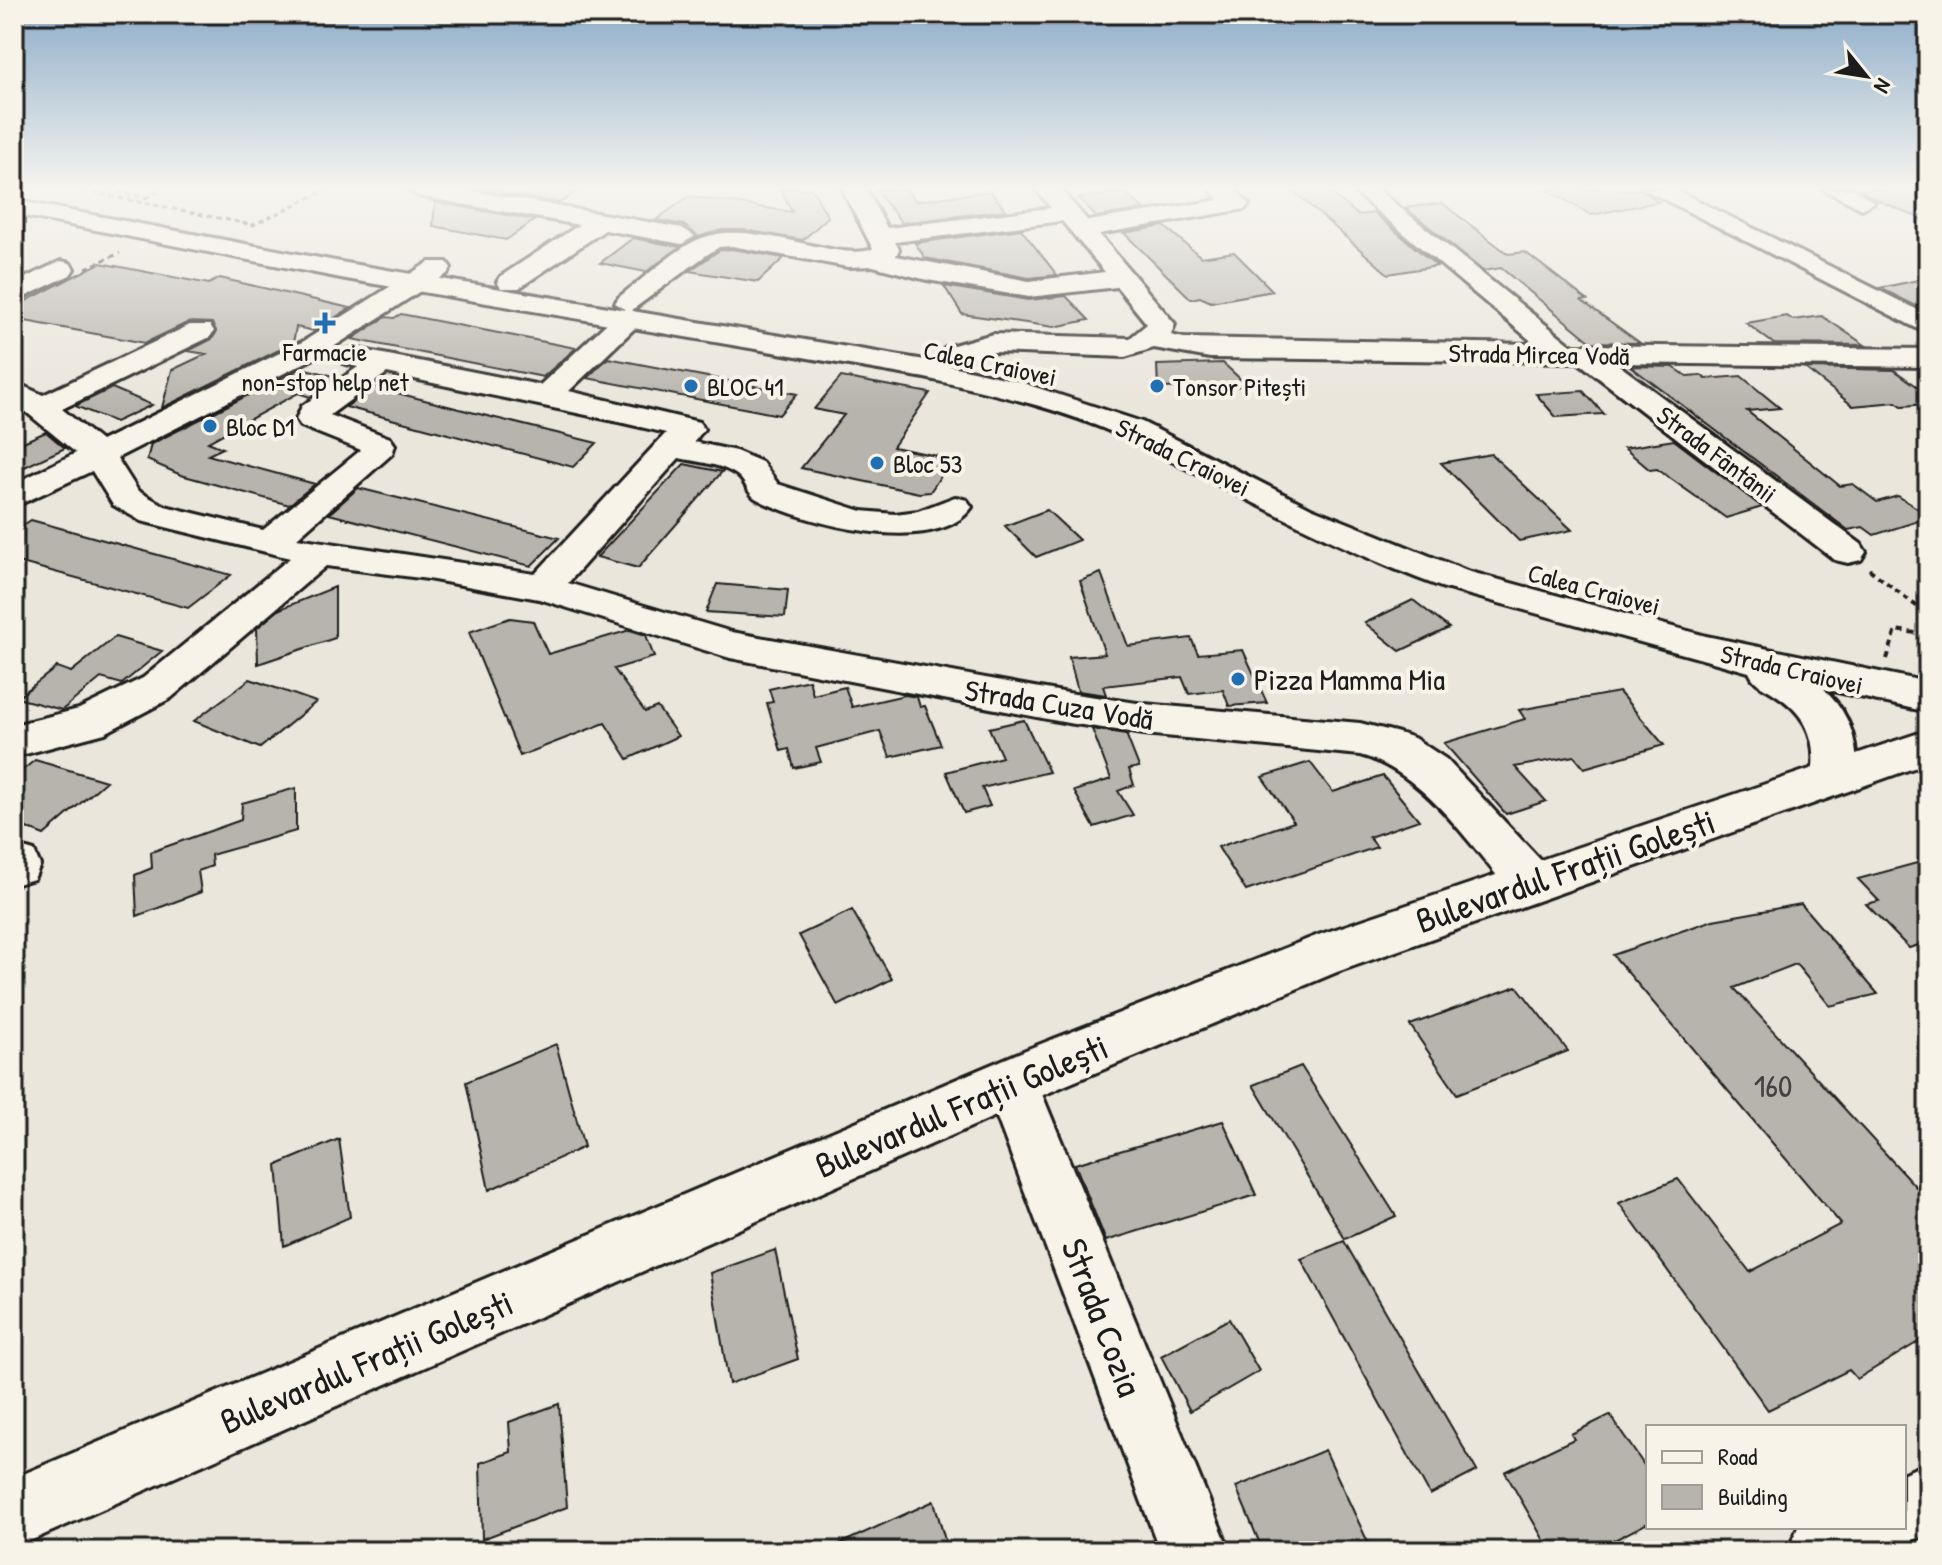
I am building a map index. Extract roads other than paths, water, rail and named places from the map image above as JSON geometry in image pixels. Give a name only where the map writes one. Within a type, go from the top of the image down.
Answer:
[{"type":"street","name":"Calea Craiovei","points":[[350,262],[429,275],[510,282],[629,311],[956,353],[1026,367],[1154,411],[1364,515],[1477,556],[1665,608],[1928,670]]},
{"type":"street","name":"Calea Craiovei","points":[[366,262],[429,275]]},
{"type":"street","points":[[510,282],[540,262]]},
{"type":"street","points":[[547,395],[629,311],[686,262]]},
{"type":"street","points":[[907,262],[927,272],[1029,289],[1124,278]]},
{"type":"street","points":[[956,353],[993,343],[1125,348],[1152,339],[1161,324],[1111,262]]},
{"type":"street","name":"Strada Fântânii","points":[[1457,262],[1576,354],[1848,552]]},
{"type":"street","points":[[1801,262],[1928,326]]},
{"type":"street","points":[[14,294],[70,270]]},
{"type":"street","name":"Strada Craiovei","points":[[429,275],[925,369],[1061,403],[1131,429],[1299,515],[1406,562],[1522,600],[1706,649],[1928,697]]},
{"type":"street","points":[[14,497],[314,347],[429,275]]},
{"type":"street","points":[[40,408],[200,331]]},
{"type":"street","name":"Strada Mircea Vodă","points":[[1152,339],[1184,347],[1210,349],[1928,358]]},
{"type":"street","points":[[314,347],[518,393],[547,395],[688,429],[543,588]]},
{"type":"street","points":[[268,544],[376,454],[379,445],[312,419],[313,413],[381,364]]},
{"type":"street","points":[[14,391],[100,456]]},
{"type":"street","points":[[671,447],[724,458],[750,469],[766,491],[858,521],[895,525],[926,520],[955,507]]},
{"type":"street","name":"Strada Cuza Vodă","points":[[100,456],[125,498],[137,508],[268,544],[318,554],[428,567],[543,588],[730,645],[1068,708],[1144,719],[1360,739],[1399,749],[1431,771],[1530,881]]},
{"type":"street","points":[[14,741],[90,722],[157,688],[318,554]]},
{"type":"street","points":[[1706,649],[1764,670],[1808,697],[1834,732],[1837,754],[1834,779]]},
{"type":"street","name":"Bulevardul Frații Golești","points":[[14,1513],[1011,1083],[1321,956],[1530,881],[1928,746]]},
{"type":"street","name":"Strada Cozia","points":[[1011,1083],[1195,1551]]},
{"type":"street","points":[[1906,1508],[1928,1497]]},
{"type":"street","points":[[1823,1551],[1866,1529]]},
{"type":"place","name":"Farmacie non-stop help net","points":[[325,323]]},
{"type":"place","name":"BLOC 41","points":[[691,386]]},
{"type":"place","name":"Tonsor Pitești","points":[[1157,386]]},
{"type":"place","name":"Bloc D1","points":[[210,426]]},
{"type":"place","name":"Bloc 53","points":[[877,463]]},
{"type":"place","name":"Pizza Mamma Mia","points":[[1238,679]]}]
